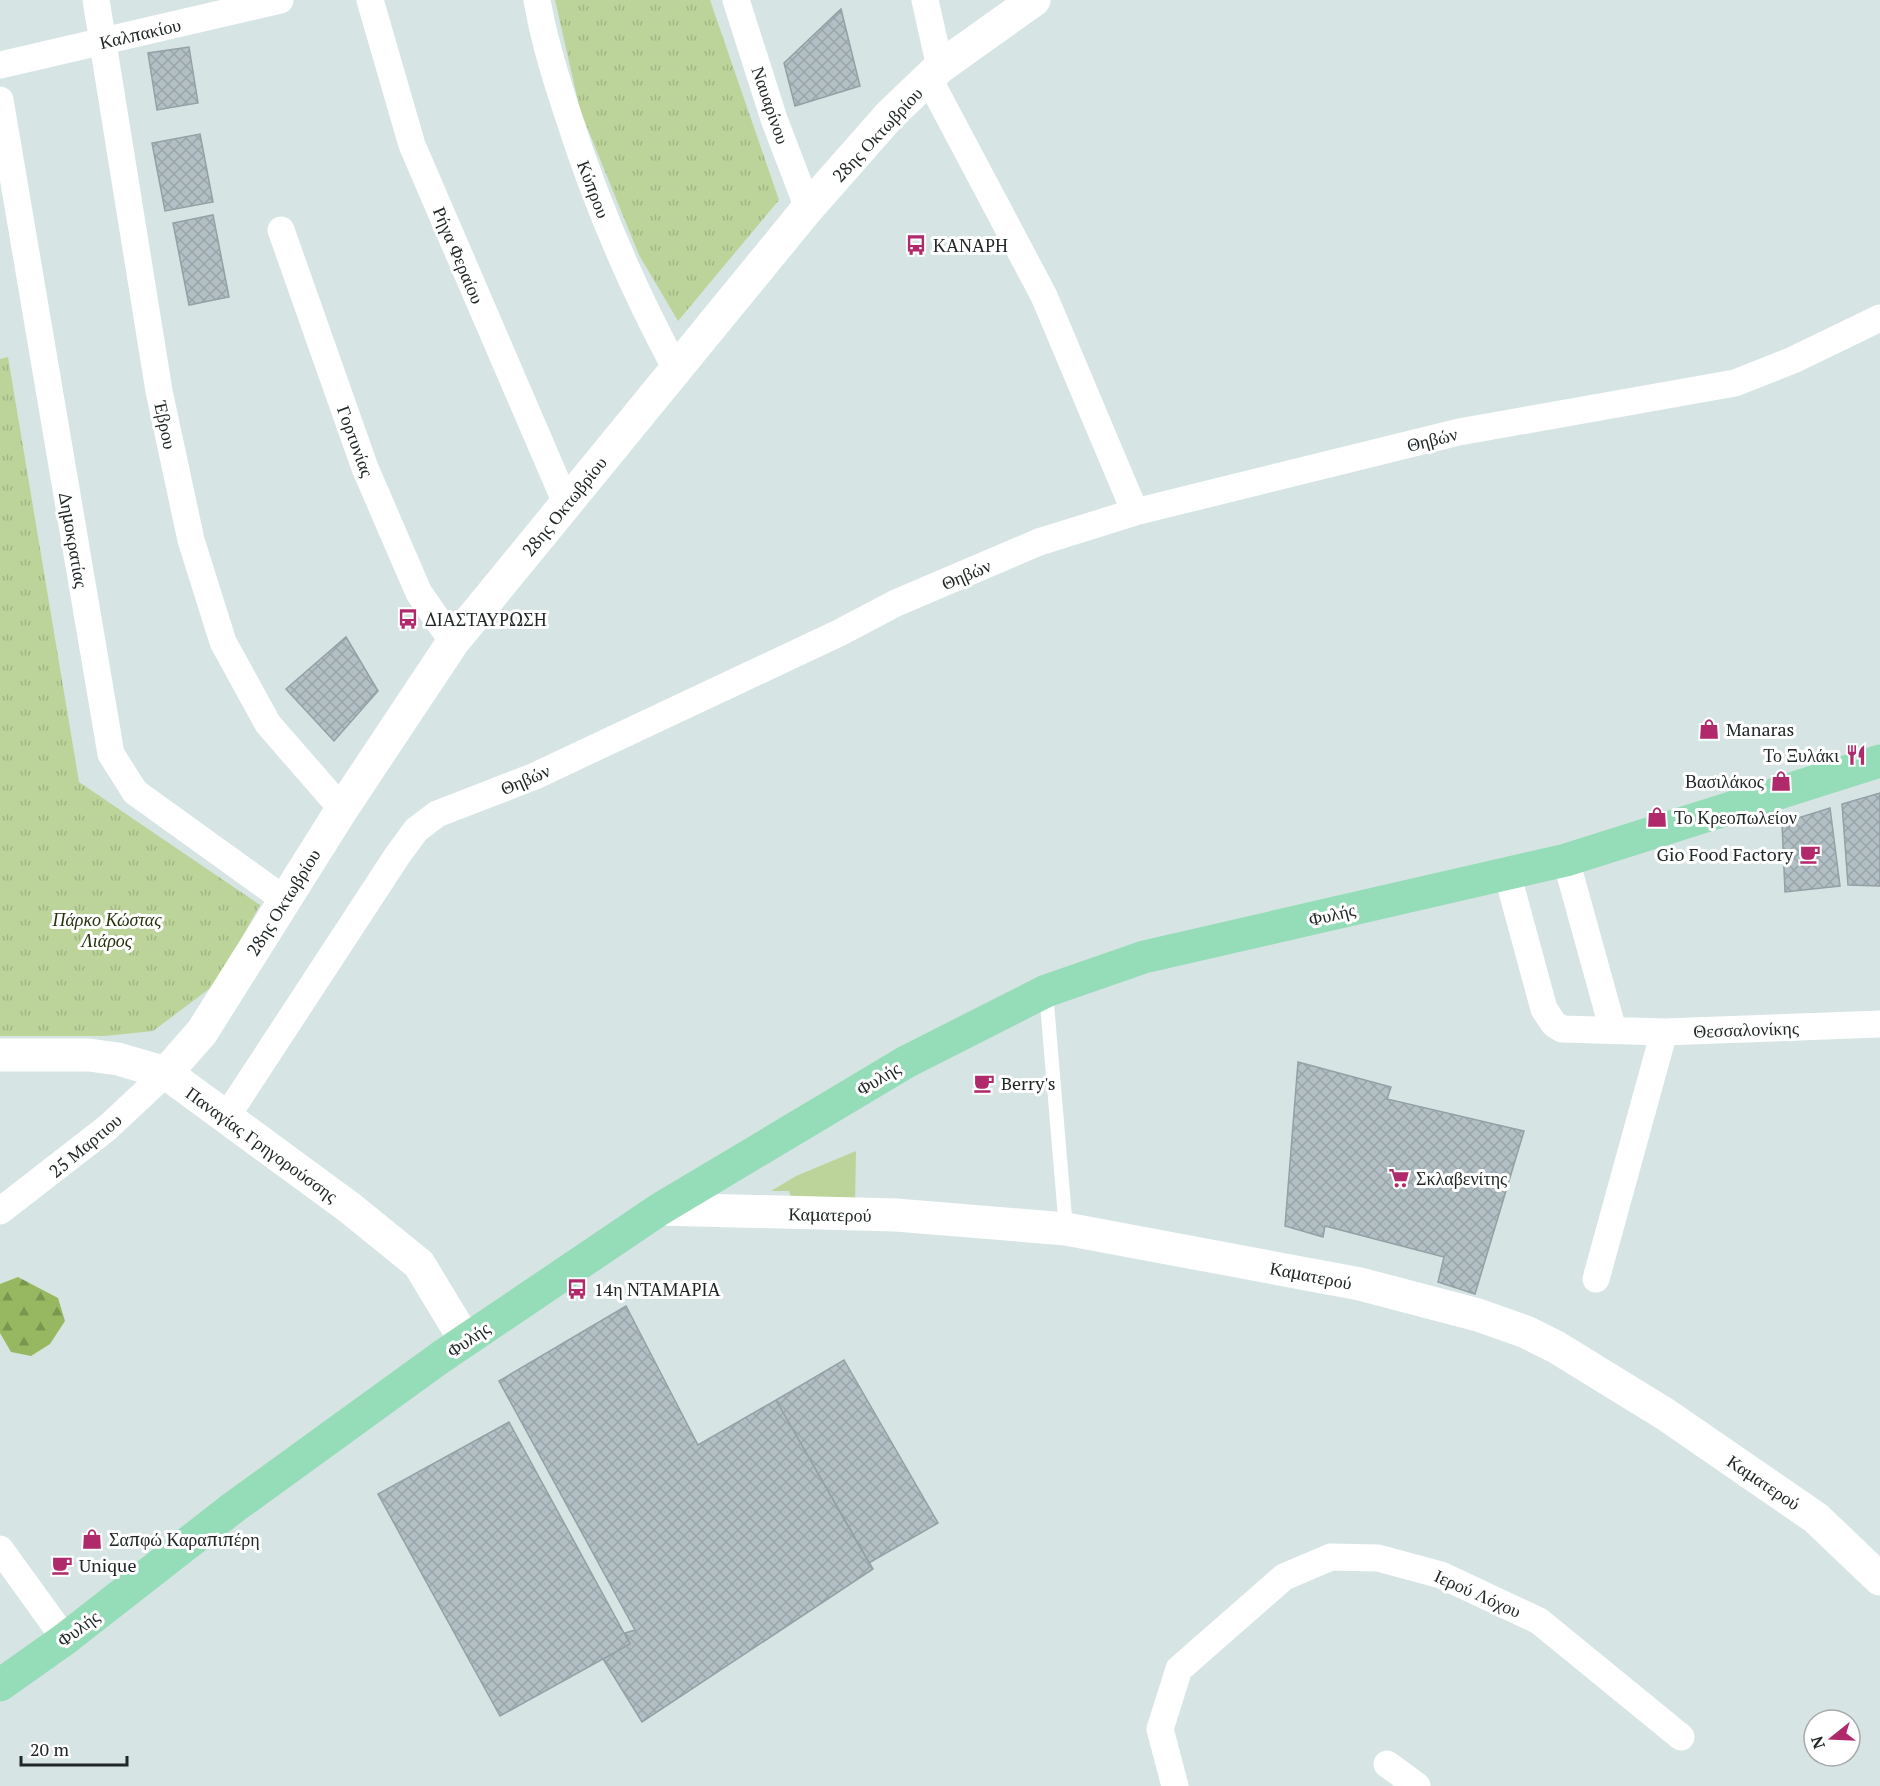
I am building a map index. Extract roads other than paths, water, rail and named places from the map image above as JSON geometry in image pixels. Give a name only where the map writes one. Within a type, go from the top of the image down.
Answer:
[{"type":"main road","name":"Φυλής","points":[[4,1684],[234,1506],[465,1340],[660,1209],[906,1062],[1046,991],[1144,957],[1566,860],[1880,761]]},
{"type":"street","name":"Έβρου","points":[[96,0],[159,391],[191,540],[223,642],[267,724],[342,808]]},
{"type":"street","name":"Καλπακίου","points":[[0,65],[280,0]]},
{"type":"street","name":"Ρήγα Φεραίου","points":[[370,0],[412,145],[566,503]]},
{"type":"street","name":"Κύπρου","points":[[537,0],[544,42],[592,191],[645,312],[676,369]]},
{"type":"street","name":"Ναυαρίνου","points":[[736,0],[774,119],[808,208]]},
{"type":"street","points":[[926,0],[935,73],[1044,296],[1136,512]]},
{"type":"street","name":"28ης Οκτωβρίου","points":[[166,1073],[202,1032],[342,808],[453,642],[808,208],[889,116],[935,73],[1034,0]]},
{"type":"street","name":"Δημοκρατίας","points":[[0,100],[111,754],[135,792],[285,900]]},
{"type":"street","name":"Γορτυνίας","points":[[280,230],[365,468],[419,593],[453,642]]},
{"type":"street","name":"Θηβών","points":[[225,1119],[397,856],[416,830],[437,814],[535,776],[907,599],[1040,542],[1136,512],[1459,432],[1736,383],[1793,360],[1880,318]]},
{"type":"street","points":[[1566,860],[1613,1030]]},
{"type":"street","name":"Θεσσαλονίκης","points":[[1508,873],[1548,1017],[1562,1029],[1664,1032],[1880,1024]]},
{"type":"street","points":[[1596,1279],[1664,1032]]},
{"type":"street","name":"Παναγίας Γρηγορούσσης","points":[[0,1055],[89,1055],[118,1059],[166,1073],[225,1119],[359,1215],[419,1264],[465,1340]]},
{"type":"street","name":"25 Μαρτιου","points":[[0,1211],[107,1128],[166,1073]]},
{"type":"street","name":"Καματερού","points":[[660,1209],[896,1215],[1066,1229],[1360,1284],[1478,1315],[1526,1332],[1585,1363],[1665,1414],[1816,1518],[1880,1579]]},
{"type":"street","points":[[0,1549],[65,1639]]},
{"type":"street","name":"Ιερού Λόχου","points":[[1175,1786],[1160,1730],[1179,1669],[1284,1577],[1331,1557],[1378,1558],[1441,1575],[1539,1621],[1681,1737]]},
{"type":"street","points":[[1387,1764],[1417,1786]]},
{"type":"lane","points":[[1046,991],[1066,1229]]},
{"type":"place","name":"ΚΑΝΑΡΗ","points":[[916,245]]},
{"type":"place","name":"ΔΙΑΣΤΑΥΡΩΣΗ","points":[[408,619]]},
{"type":"place","name":"Manaras","points":[[1709,729]]},
{"type":"place","name":"Το Ξυλάκι","points":[[1856,755]]},
{"type":"place","name":"Βασιλάκος","points":[[1781,781]]},
{"type":"place","name":"Το Κρεοπωλείον","points":[[1657,817]]},
{"type":"place","name":"Gio Food Factory","points":[[1810,854]]},
{"type":"place","name":"Berry's","points":[[984,1083]]},
{"type":"place","name":"Σκλαβενίτης","points":[[1399,1178]]},
{"type":"place","name":"14η ΝΤΑΜΑΡΙΑ","points":[[577,1289]]},
{"type":"place","name":"Σαπφώ Καραπιπέρη","points":[[92,1539]]},
{"type":"place","name":"Unique","points":[[62,1565]]},
{"type":"park label","name":"Πάρκο Κώστας Λιάρος","points":[[107,929]]}]
